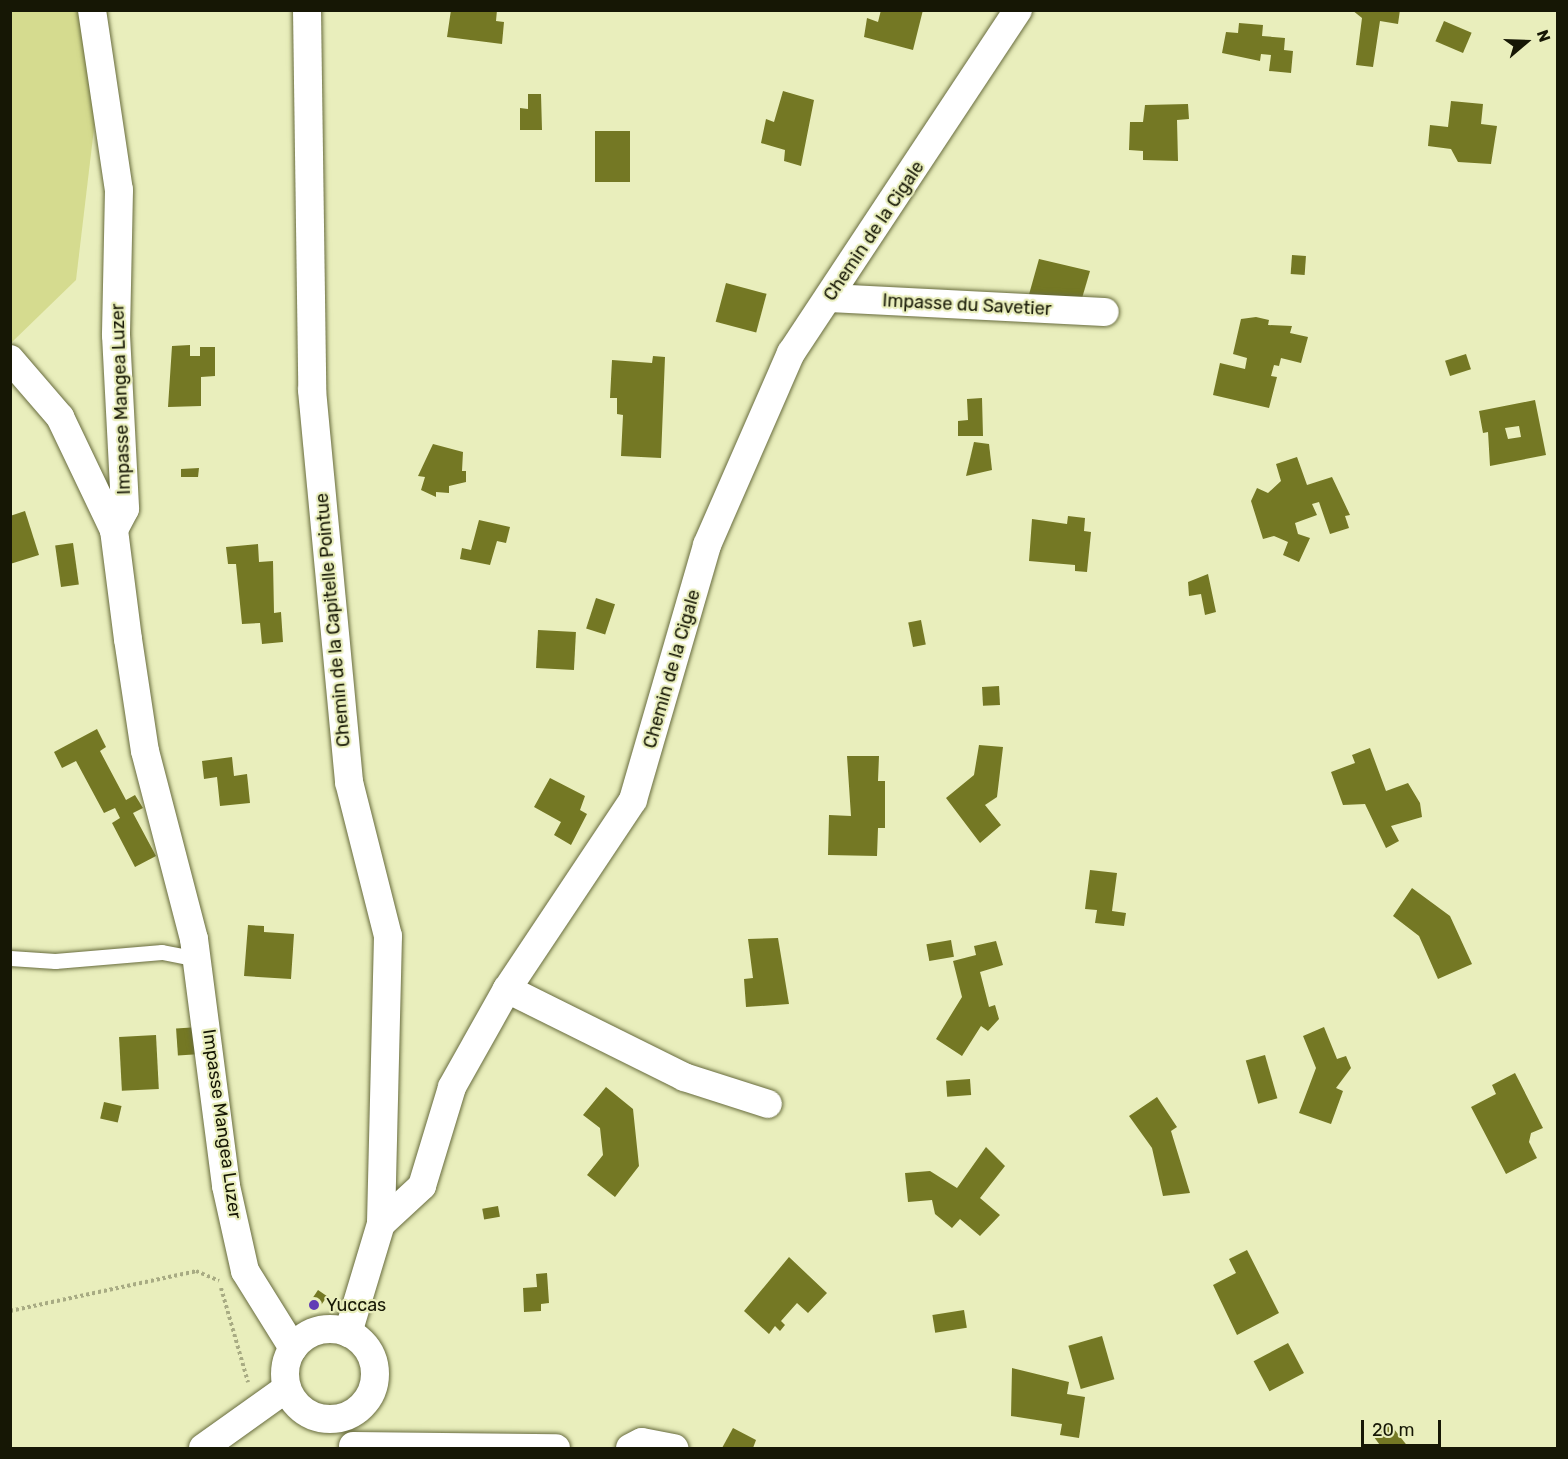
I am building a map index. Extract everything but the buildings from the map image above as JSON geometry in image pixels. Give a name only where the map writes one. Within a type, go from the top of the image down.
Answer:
[{"type":"street","name":"Impasse Mangea Luzer","points":[[92,10],[119,189],[116,335],[125,509],[114,530],[145,751],[198,959],[226,1186],[245,1271],[293,1348]]},
{"type":"street","name":"Chemin de la Capitelle Pointue","points":[[307,10],[312,390],[349,782],[388,936],[381,1224]]},
{"type":"street","name":"Chemin de la Cigale","points":[[381,1224],[422,1186],[452,1087],[507,989],[633,800],[707,545],[792,353],[1018,10]]},
{"type":"street","name":"Impasse du Savetier","points":[[829,298],[1105,312]]},
{"type":"street","points":[[10,359],[60,417],[114,530]]},
{"type":"street","points":[[507,989],[684,1077],[768,1104]]},
{"type":"street","points":[[348,1333],[381,1224]]},
{"type":"street","points":[[328,1329],[348,1333],[365,1345],[374,1364],[374,1384],[365,1402],[349,1415],[319,1418],[294,1401],[287,1388],[285,1367],[293,1348],[308,1334],[328,1329]]},
{"type":"street","points":[[203,1449],[287,1388]]},
{"type":"street","points":[[349,1415],[353,1447],[556,1449]]},
{"type":"street","points":[[630,1449],[642,1442],[674,1449]]},
{"type":"lane","points":[[10,958],[55,961],[162,952],[198,959]]},
{"type":"path","points":[[10,1311],[196,1271],[219,1281],[256,1409]]},
{"type":"green space","points":[[11,11],[108,11],[76,280],[11,343]]},
{"type":"place","name":"Yuccas","points":[[314,1305]]}]
